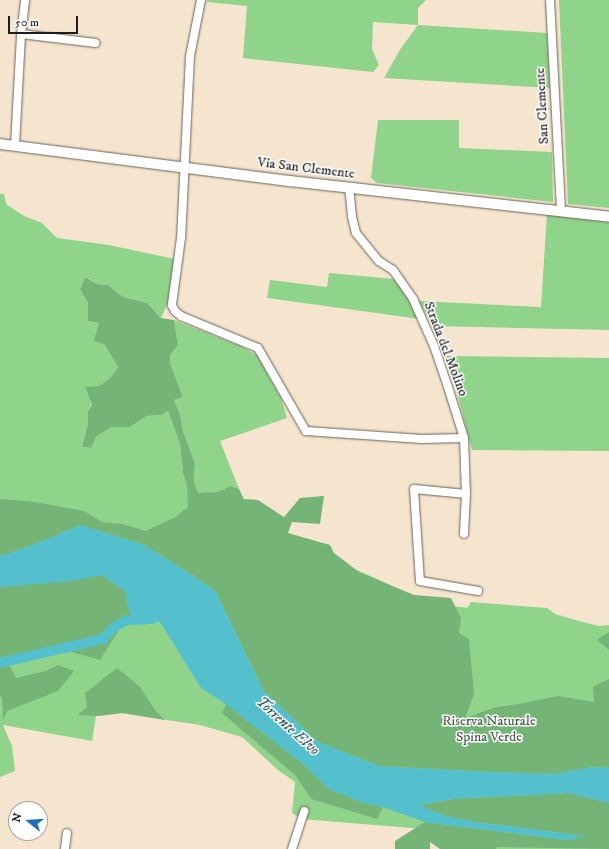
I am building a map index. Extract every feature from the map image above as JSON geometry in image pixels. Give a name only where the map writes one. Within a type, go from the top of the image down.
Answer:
[{"type":"street","points":[[15,146],[21,34],[25,0]]},
{"type":"street","points":[[201,0],[190,56],[181,238],[172,305],[175,311],[181,316],[258,348],[306,431],[422,439],[464,438]]},
{"type":"street","name":"San Clemente","points":[[550,0],[561,212]]},
{"type":"street","points":[[21,34],[95,43]]},
{"type":"street","name":"Via San Clemente","points":[[0,144],[349,187],[561,212],[609,216]]},
{"type":"street","name":"Strada del Molino","points":[[349,187],[352,217],[356,233],[363,244],[379,261],[393,270],[413,299],[434,346],[464,438],[466,494],[464,534]]},
{"type":"street","points":[[466,494],[414,489],[420,581],[478,590]]},
{"type":"street","points":[[292,849],[304,811]]},
{"type":"street","points":[[65,849],[67,833]]},
{"type":"green space","points":[[207,0],[426,0],[418,8],[418,25],[373,22],[372,49],[379,65],[373,72],[243,58],[247,6],[207,2]]},
{"type":"green space","points":[[559,0],[609,0],[609,208],[568,204]]},
{"type":"green space","points":[[418,25],[547,33],[550,88],[384,78],[401,48]]},
{"type":"green space","points":[[378,120],[459,120],[459,148],[552,152],[553,202],[377,183],[371,178]]},
{"type":"green space","name":"Riserva Naturale Spina Verde","points":[[0,194],[4,194],[6,204],[24,216],[42,223],[57,238],[109,245],[175,259],[167,305],[161,318],[147,303],[123,297],[108,285],[97,284],[87,277],[80,289],[88,303],[88,321],[99,323],[104,344],[118,367],[110,378],[99,386],[88,411],[88,423],[82,447],[91,448],[97,436],[112,427],[130,427],[147,416],[162,415],[168,411],[180,444],[189,507],[159,526],[271,537],[348,566],[388,584],[414,600],[467,608],[471,602],[547,608],[555,614],[579,621],[599,626],[609,625],[609,849],[453,849],[424,829],[301,819],[292,813],[295,782],[278,770],[242,737],[200,725],[114,712],[96,716],[92,741],[3,725],[12,746],[15,771],[0,777]]},
{"type":"green space","points":[[547,213],[609,220],[609,330],[432,326],[419,301],[541,307]]},
{"type":"green space","points":[[329,273],[394,279],[406,294],[420,319],[267,298],[270,280],[327,287]]},
{"type":"green space","points":[[86,277],[97,284],[108,285],[123,297],[147,303],[161,318],[174,320],[178,345],[170,355],[170,363],[183,397],[174,400],[180,414],[183,431],[195,463],[194,482],[198,493],[217,492],[231,486],[239,489],[244,499],[258,500],[284,517],[300,498],[324,496],[320,524],[292,522],[288,533],[330,545],[334,553],[359,572],[414,595],[451,598],[461,618],[459,633],[469,639],[474,694],[465,718],[496,707],[558,696],[594,702],[593,687],[609,679],[609,768],[591,767],[555,774],[379,766],[318,742],[263,690],[216,592],[144,545],[80,525],[48,539],[5,555],[0,555],[0,499],[35,502],[84,511],[102,522],[122,524],[146,531],[175,517],[188,507],[187,486],[183,473],[180,444],[168,411],[162,415],[147,416],[130,427],[112,427],[97,436],[91,448],[82,447],[88,423],[88,411],[92,404],[85,387],[99,386],[110,378],[118,367],[104,344],[94,341],[99,323],[88,321],[88,303],[80,289]]},
{"type":"green space","points":[[174,320],[240,346],[257,355],[281,398],[287,418],[220,441],[239,489],[231,486],[217,492],[198,494],[194,482],[195,463],[183,431],[180,414],[174,400],[183,397],[170,363],[170,355],[178,345]]},
{"type":"green space","points":[[444,356],[609,358],[609,451],[472,450],[452,374]]},
{"type":"green space","points":[[102,575],[126,592],[127,606],[134,618],[119,630],[100,660],[68,651],[35,656],[8,663],[16,678],[46,671],[58,665],[74,671],[58,691],[7,711],[3,720],[2,698],[0,696],[0,587]]},
{"type":"green space","points":[[609,632],[609,650],[597,640]]},
{"type":"green space","points":[[117,668],[140,687],[155,710],[165,720],[123,713],[99,716],[78,715],[87,707],[85,693]]},
{"type":"green space","points":[[226,704],[303,764],[329,789],[364,803],[383,807],[377,819],[311,799],[296,776],[222,713]]},
{"type":"green space","points":[[568,793],[609,803],[609,849],[497,847],[496,849],[440,849],[430,842],[430,849],[395,849],[395,841],[425,822],[569,840],[584,836],[474,822],[445,816],[419,805],[453,799]]},
{"type":"water","name":"Torrente Elvo","points":[[80,525],[144,545],[216,592],[263,690],[318,742],[379,766],[555,774],[591,767],[609,768],[609,803],[568,793],[453,799],[419,805],[445,816],[474,822],[586,836],[569,840],[425,822],[383,807],[364,803],[329,789],[303,764],[226,704],[201,688],[160,622],[134,618],[127,606],[126,592],[102,575],[71,581],[0,587],[0,555],[5,555],[48,539]]},
{"type":"waterway","points":[[0,663],[103,639],[113,628],[127,620],[152,619]]}]
